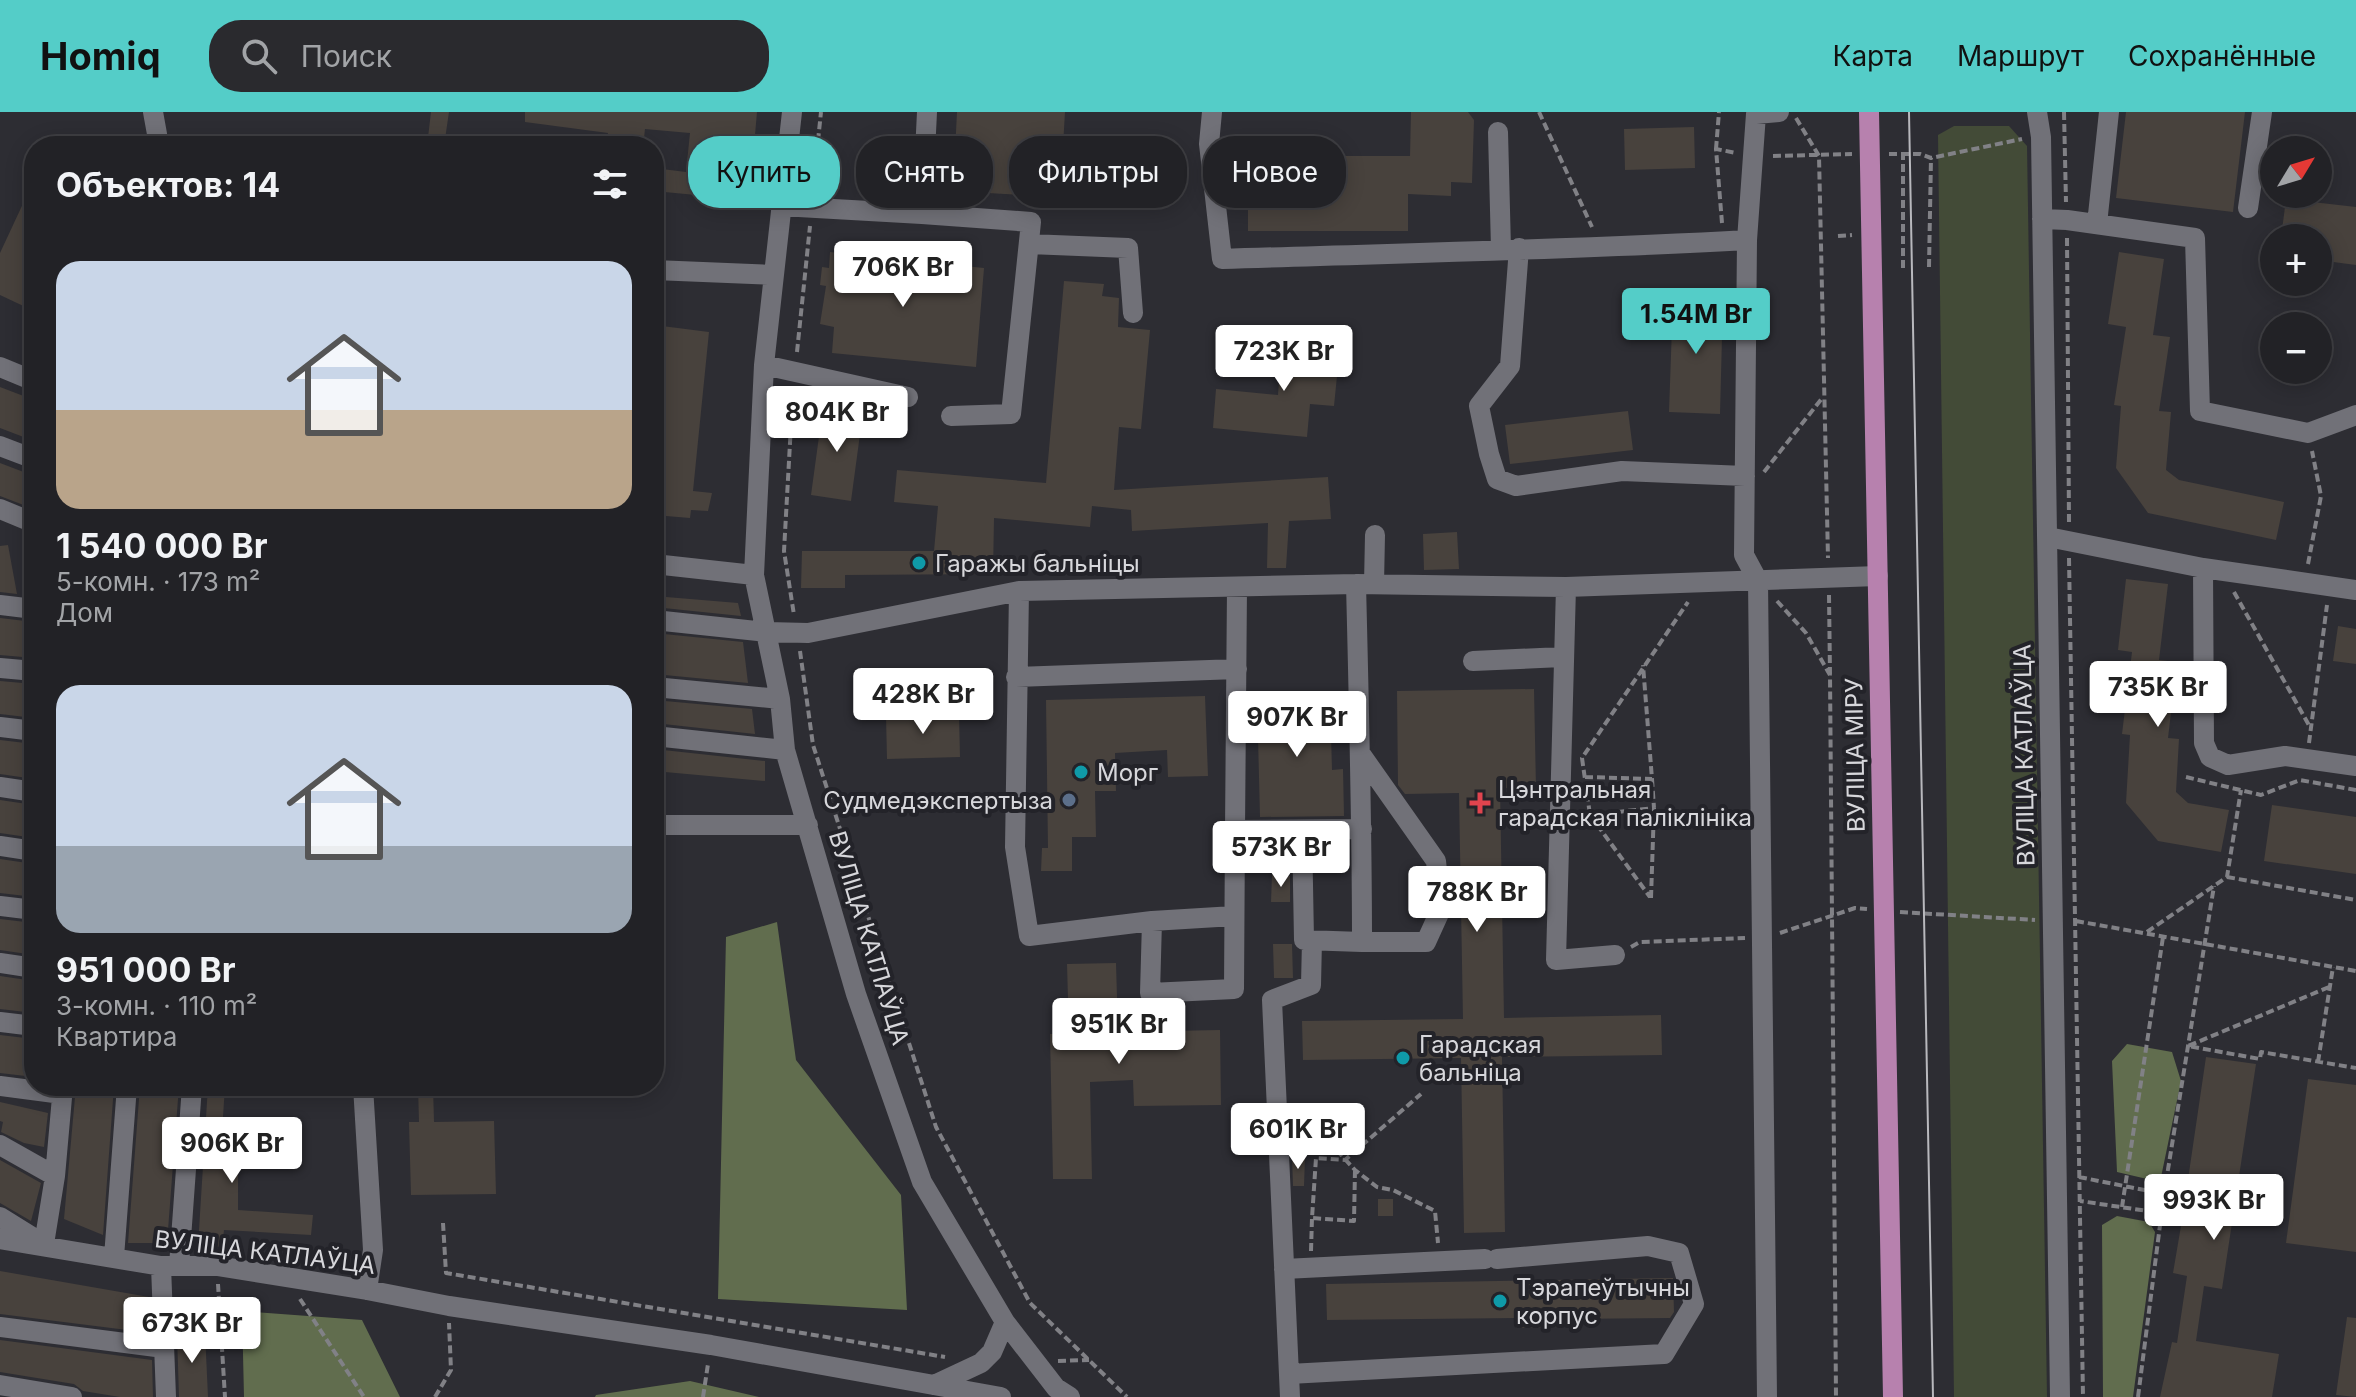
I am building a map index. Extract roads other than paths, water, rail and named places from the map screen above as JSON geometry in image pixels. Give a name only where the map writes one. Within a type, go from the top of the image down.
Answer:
[{"type":"main road","name":"ВУЛІЦА МІРУ","points":[[1869,112],[1893,1397]]},
{"type":"street","points":[[153,112],[157,134]]},
{"type":"street","name":"ВУЛІЦА КАТЛАЎЦА","points":[[789,136],[792,112]]},
{"type":"street","points":[[922,214],[927,112]]},
{"type":"street","points":[[1212,112],[1209,144],[1222,259],[1510,248],[1601,248],[1747,240]]},
{"type":"street","points":[[1767,1397],[1758,581],[1744,555],[1747,240],[1755,113],[1779,112]]},
{"type":"street","name":"ВУЛІЦА КАТЛАЎЦА","points":[[2037,112],[2041,137],[2060,1397]]},
{"type":"street","points":[[2097,224],[2109,112]]},
{"type":"street","points":[[2248,208],[2262,112]]},
{"type":"street","points":[[1498,132],[1510,248],[1510,366],[1479,406],[1497,479],[1516,486],[1622,471],[1745,487]]},
{"type":"street","name":"ВУЛІЦА КАТЛАЎЦА","points":[[781,208],[764,365],[754,575],[780,699],[785,750],[856,994],[922,1182],[1005,1322],[1056,1388],[1070,1397]]},
{"type":"street","points":[[828,208],[1031,222],[1011,414],[951,416]]},
{"type":"street","points":[[2042,219],[2195,238],[2200,411],[2308,433],[2356,415]]},
{"type":"street","points":[[1029,244],[1128,248],[1133,313]]},
{"type":"street","points":[[664,270],[774,275]]},
{"type":"street","points":[[764,365],[908,397]]},
{"type":"street","points":[[0,367],[24,377]]},
{"type":"street","points":[[0,446],[24,455]]},
{"type":"street","points":[[0,509],[24,519]]},
{"type":"street","points":[[1362,942],[1360,753],[1365,584],[1375,535]]},
{"type":"street","points":[[2048,537],[2213,570],[2356,590]]},
{"type":"street","points":[[664,565],[754,575]]},
{"type":"street","points":[[2213,570],[2204,743],[2210,757],[2228,765],[2285,756],[2356,766]]},
{"type":"street","points":[[664,621],[808,633],[1019,591],[1365,584],[1566,587],[1878,576]]},
{"type":"street","points":[[1152,921],[1150,993],[1234,989],[1237,587]]},
{"type":"street","points":[[1566,587],[1556,960],[1615,955]]},
{"type":"street","points":[[1019,591],[1015,847],[1029,936],[1152,921],[1234,916]]},
{"type":"street","points":[[0,605],[24,608]]},
{"type":"street","points":[[1473,661],[1562,657]]},
{"type":"street","points":[[0,668],[24,670]]},
{"type":"street","points":[[1016,677],[1237,669]]},
{"type":"street","points":[[664,688],[780,699]]},
{"type":"street","points":[[0,727],[24,730]]},
{"type":"street","points":[[664,737],[785,750]]},
{"type":"street","points":[[1302,830],[1304,940],[1426,942],[1441,909],[1436,861],[1360,753]]},
{"type":"street","points":[[0,787],[24,791]]},
{"type":"street","points":[[664,825],[808,825]]},
{"type":"street","points":[[1235,830],[1362,829]]},
{"type":"street","points":[[0,846],[24,850]]},
{"type":"street","points":[[0,906],[24,909]]},
{"type":"street","points":[[1290,1397],[1272,1000],[1311,985],[1312,940]]},
{"type":"street","points":[[0,963],[24,967]]},
{"type":"street","points":[[0,1022],[24,1025]]},
{"type":"street","points":[[0,1086],[24,1088]]},
{"type":"street","points":[[0,1217],[44,1244],[55,1176],[62,1096]]},
{"type":"street","points":[[114,1257],[126,1096]]},
{"type":"street","points":[[166,1397],[164,1348],[170,1266],[191,1096]]},
{"type":"street","points":[[364,1096],[373,1250],[367,1290]]},
{"type":"street","points":[[0,1145],[55,1176]]},
{"type":"street","name":"ВУЛІЦА КАТЛАЎЦА","points":[[0,1239],[170,1266],[217,1266],[449,1306],[711,1345],[1001,1397]]},
{"type":"street","points":[[1284,1269],[1491,1259],[1648,1246],[1679,1253],[1694,1304],[1664,1354],[1289,1374]]},
{"type":"street","points":[[934,1385],[981,1363],[992,1352],[1005,1322]]},
{"type":"street","points":[[0,1327],[164,1348]]},
{"type":"street","points":[[0,1385],[72,1397]]},
{"type":"tram line","points":[[1909,112],[1933,1397]]},
{"type":"place","name":"Гаражы бальніцы","points":[[919,563]]},
{"type":"place","name":"Морг","points":[[1081,772]]},
{"type":"place","name":"Судмедэкспертыза","points":[[1069,800]]},
{"type":"place","name":"Цэнтральная гарадская паліклініка","points":[[1480,803]]},
{"type":"place","name":"Гарадская бальніца","points":[[1403,1058]]},
{"type":"place","name":"Тэрапеўтычны корпус","points":[[1500,1301]]}]
